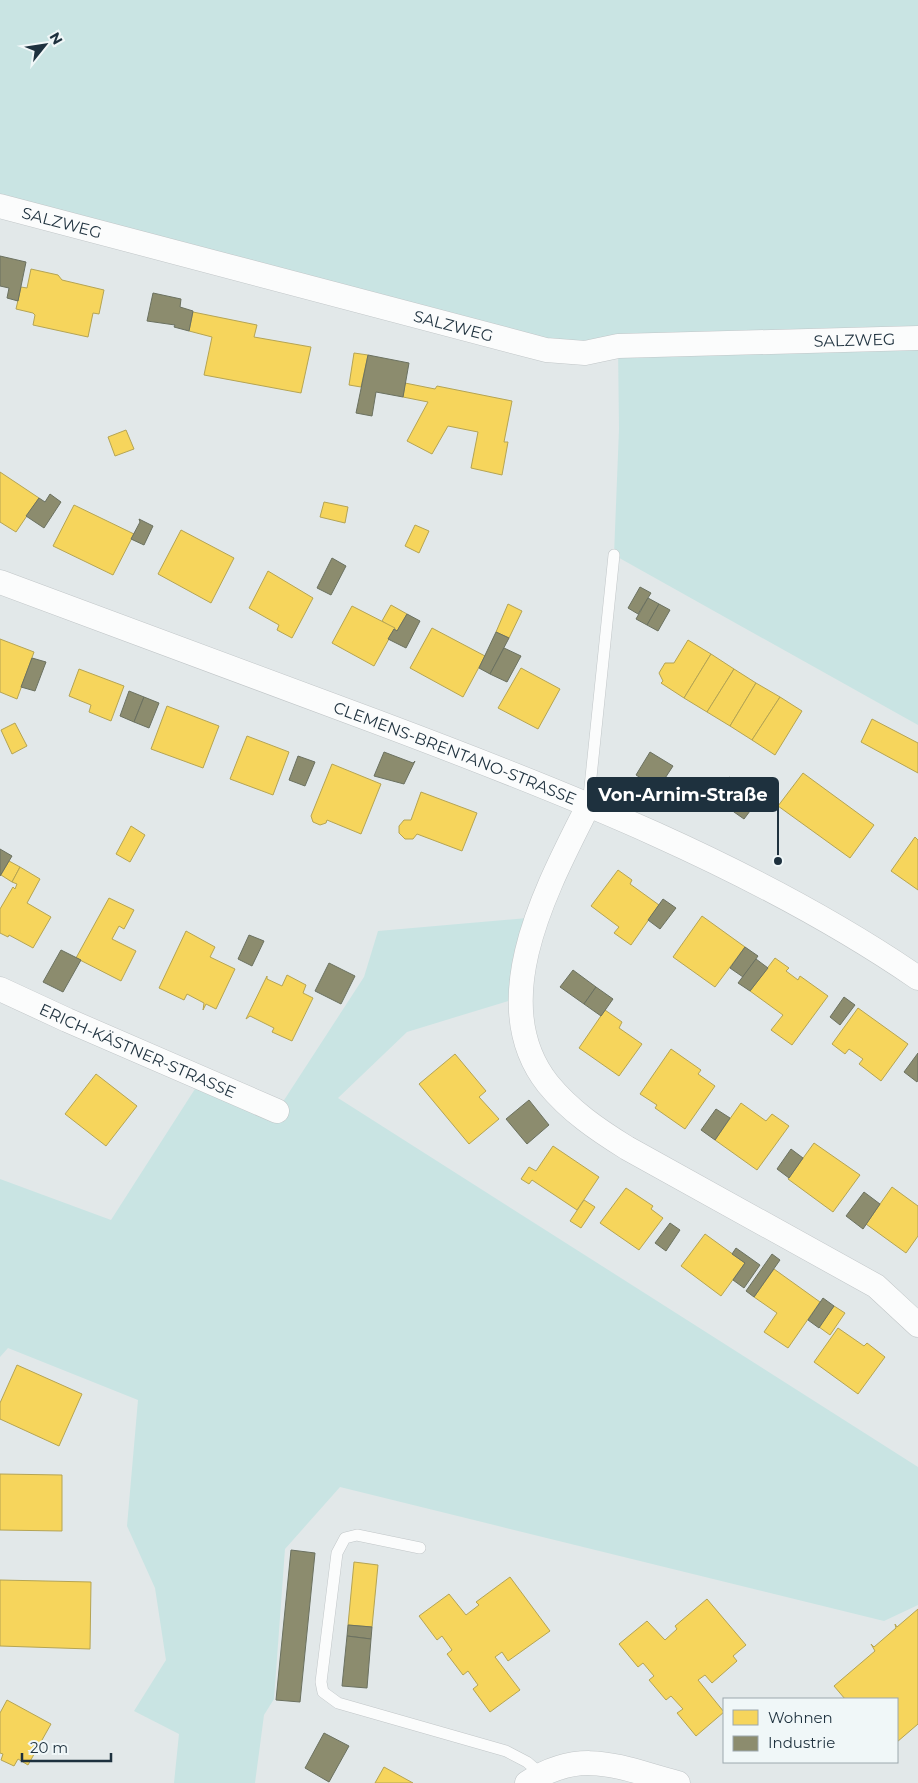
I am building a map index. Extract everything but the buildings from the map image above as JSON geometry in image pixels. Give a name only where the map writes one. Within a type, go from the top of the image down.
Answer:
[{"type":"street","name":"SALZWEG","points":[[0,206],[546,350],[585,353],[618,346],[918,338]]},
{"type":"street","name":"CLEMENS-BRENTANO-STRASSE","points":[[0,582],[452,750],[645,830],[768,889],[818,916],[918,978]]},
{"type":"street","points":[[588,806],[558,868],[538,917],[524,960],[521,986],[525,1033],[534,1060],[547,1082],[589,1124],[628,1148],[876,1286],[918,1325]]},
{"type":"street","name":"ERICH-KÄSTNER-STRASSE","points":[[0,989],[277,1111]]},
{"type":"street","points":[[534,1778],[568,1764],[595,1762],[678,1783]]},
{"type":"lane","points":[[588,806],[614,555]]},
{"type":"lane","points":[[420,1548],[357,1535],[345,1538],[337,1553],[321,1682],[323,1692],[338,1703],[506,1751],[527,1762],[534,1778]]},
{"type":"shaded area","points":[[0,0],[918,0],[918,725],[614,555],[619,429],[618,346],[585,353],[0,206]]},
{"type":"shaded area","points":[[538,917],[521,997],[407,1032],[338,1098],[918,1467],[918,1605],[884,1621],[340,1487],[285,1549],[274,1699],[264,1715],[255,1783],[174,1783],[179,1734],[134,1711],[166,1660],[155,1588],[127,1526],[138,1400],[8,1348],[0,1357],[0,1179],[111,1220],[202,1078],[277,1111],[364,977],[378,931]]},
{"type":"place","name":"Von-Arnim-Straße","points":[[778,861]]}]
